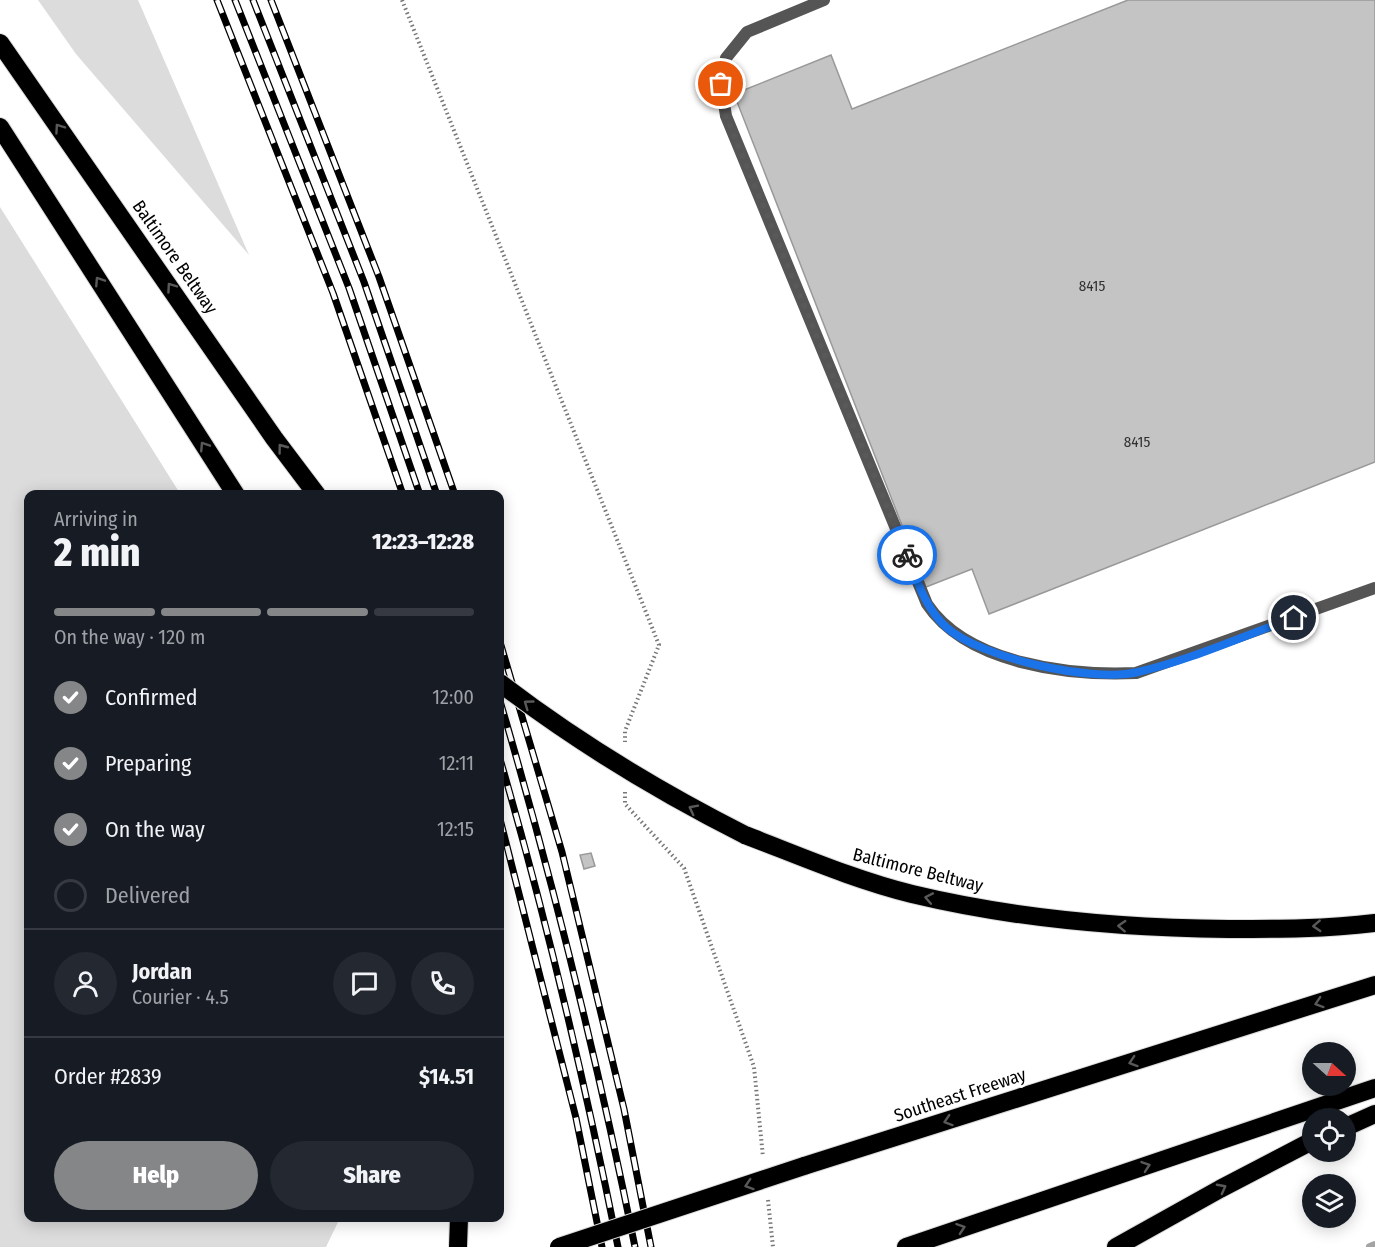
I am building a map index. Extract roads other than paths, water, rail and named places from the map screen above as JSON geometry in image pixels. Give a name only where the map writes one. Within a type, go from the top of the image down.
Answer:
[{"type":"highway","name":"Baltimore Beltway","points":[[0,43],[274,438],[313,490]]},
{"type":"highway","points":[[0,127],[233,490]]},
{"type":"highway","name":"Baltimore Beltway","points":[[504,686],[588,747],[636,777],[745,835],[849,876],[912,894],[1004,913],[1099,924],[1170,928],[1268,929],[1375,923]]},
{"type":"highway","name":"Southeast Freeway","points":[[559,1247],[804,1166],[1375,985]]},
{"type":"highway","points":[[906,1247],[1375,1088]]},
{"type":"highway","points":[[1356,1123],[1375,1114]]},
{"type":"highway","points":[[1116,1247],[1302,1146]]},
{"type":"highway","points":[[458,1247],[459,1222]]},
{"type":"lane","points":[[825,0],[747,32],[726,58],[721,84],[726,116],[927,604],[946,627],[981,648],[1024,662],[1106,674],[1136,673],[1375,588]]},
{"type":"waterway","points":[[1370,1247],[1375,1245]]},
{"type":"railway","points":[[217,0],[333,293],[401,490]]},
{"type":"railway","points":[[235,0],[349,288],[418,490]]},
{"type":"railway","points":[[253,0],[364,282],[435,490]]},
{"type":"railway","points":[[271,0],[379,277],[453,490]]},
{"type":"railway","points":[[504,656],[562,852],[624,1109],[651,1247]]},
{"type":"railway","points":[[504,715],[574,972],[635,1247]]},
{"type":"railway","points":[[504,773],[534,880],[564,1002],[618,1247]]},
{"type":"railway","points":[[504,835],[576,1118],[602,1247]]}]
